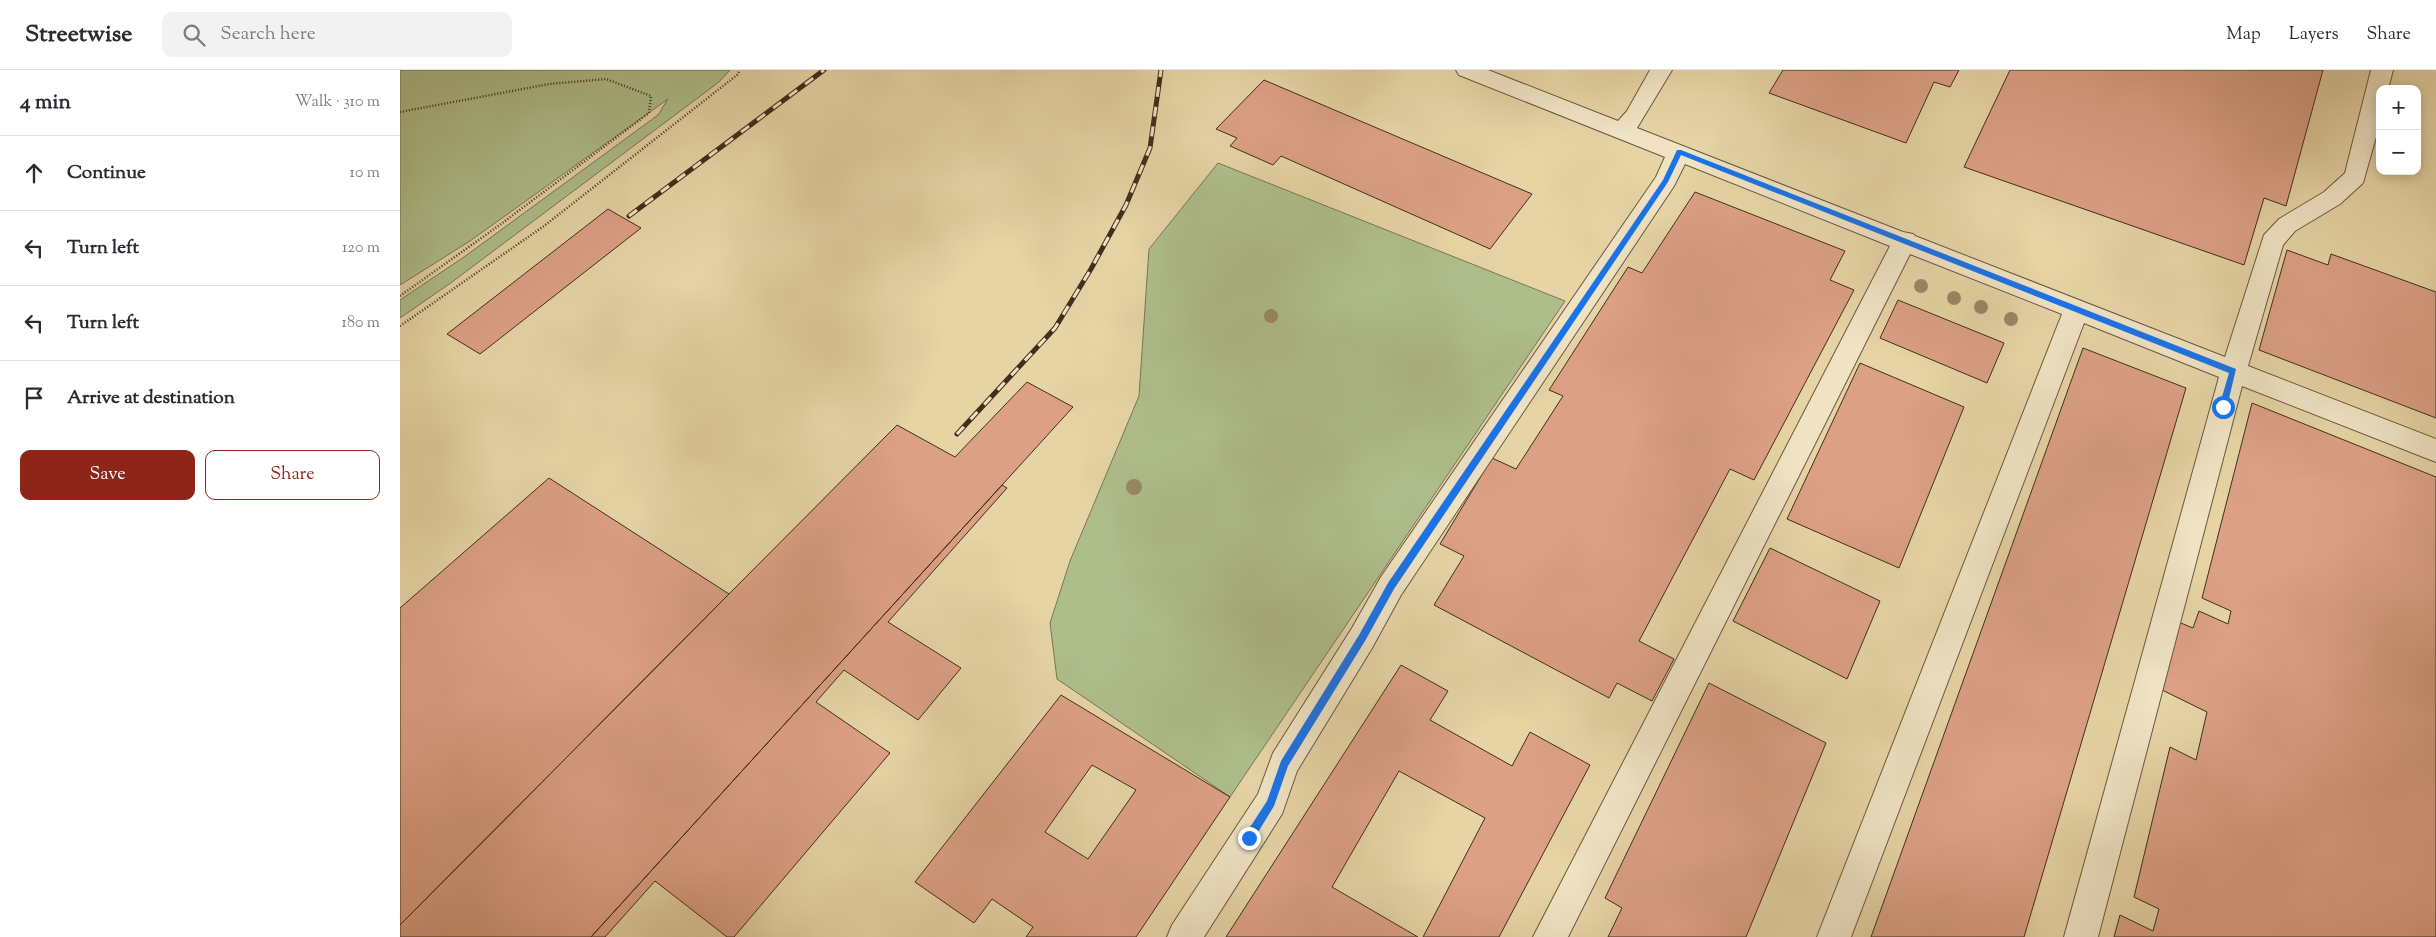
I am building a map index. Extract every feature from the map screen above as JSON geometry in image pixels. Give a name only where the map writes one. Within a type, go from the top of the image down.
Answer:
[{"type":"lane","points":[[1467,70],[1905,240],[2436,451]]},
{"type":"lane","points":[[1623,130],[1635,116],[1662,70]]},
{"type":"lane","points":[[2080,937],[2233,371],[2272,241],[2287,225],[2332,198],[2355,177],[2382,70]]},
{"type":"lane","points":[[1184,937],[1271,803],[1284,764],[1362,638],[1391,586],[1666,180],[1679,152]]},
{"type":"lane","points":[[1550,937],[1905,240]]},
{"type":"lane","points":[[1834,937],[2077,309]]},
{"type":"path","points":[[400,326],[544,226],[737,75],[740,70]]},
{"type":"path","points":[[400,112],[548,84],[606,79],[651,96],[649,113],[400,296]]},
{"type":"green space","points":[[400,70],[730,70],[719,82],[452,282],[400,318],[400,300],[464,257],[658,115],[668,99],[470,241],[400,285]]},
{"type":"green space","points":[[1218,163],[1565,301],[1230,797],[1057,679],[1050,623],[1070,561],[1139,396],[1149,249]]},
{"type":"building","points":[[1783,70],[1959,70],[1950,87],[1934,82],[1906,143],[1769,93]]},
{"type":"building","points":[[2010,70],[2323,70],[2286,206],[2264,198],[2244,265],[1964,167]]},
{"type":"building","points":[[1264,80],[1532,194],[1490,249],[1281,156],[1273,165],[1230,146],[1237,138],[1216,129]]},
{"type":"building","points":[[1695,192],[1845,251],[1830,280],[1854,290],[1754,480],[1730,469],[1639,641],[1674,659],[1652,701],[1617,683],[1609,698],[1434,605],[1464,556],[1440,544],[1492,458],[1516,469],[1563,396],[1549,390],[1628,267],[1642,273]]},
{"type":"building","points":[[608,209],[641,228],[480,354],[447,334]]},
{"type":"building","points":[[2287,250],[2328,265],[2331,254],[2436,292],[2436,418],[2259,350]]},
{"type":"building","points":[[1898,300],[2004,343],[1987,383],[1880,338]]},
{"type":"building","points":[[2083,348],[2186,388],[2024,937],[1871,937]]},
{"type":"building","points":[[1860,363],[1964,407],[1899,568],[1787,519]]},
{"type":"building","points":[[1027,382],[1073,407],[591,937],[400,937],[400,925],[897,425],[955,457]]},
{"type":"building","points":[[2252,403],[2436,477],[2436,937],[2114,937],[2120,915],[2153,931],[2159,909],[2134,897],[2170,747],[2196,760],[2207,712],[2160,689],[2176,621],[2193,628],[2199,611],[2228,624],[2231,611],[2202,598]]},
{"type":"building","points":[[549,478],[729,594],[400,925],[400,608]]},
{"type":"building","points":[[1002,485],[1007,488],[888,622],[961,668],[918,720],[844,670],[816,702],[890,753],[734,937],[727,937],[655,881],[605,937],[591,937]]},
{"type":"building","points":[[1770,548],[1880,601],[1847,679],[1733,621]]},
{"type":"building","points":[[1401,665],[1448,691],[1430,720],[1512,766],[1530,732],[1590,765],[1499,937],[1423,937],[1485,818],[1399,771],[1332,887],[1418,937],[1226,937]]},
{"type":"building","points":[[1709,683],[1826,743],[1746,937],[1608,937],[1622,908],[1605,898]]},
{"type":"building","points":[[1061,695],[1230,797],[1136,937],[1026,937],[1033,927],[992,899],[974,923],[915,882]],"holes":[[[1092,765],[1136,790],[1088,859],[1045,832]]]},
{"type":"railway","points":[[629,216],[824,70]]},
{"type":"railway","points":[[957,434],[1055,328],[1091,269],[1126,205],[1150,148],[1161,70]]},
{"type":"route","points":[[1249,838],[1271,803],[1284,764],[1362,638],[1391,586],[1666,180],[1679,152],[2233,371],[2223,407]]}]
